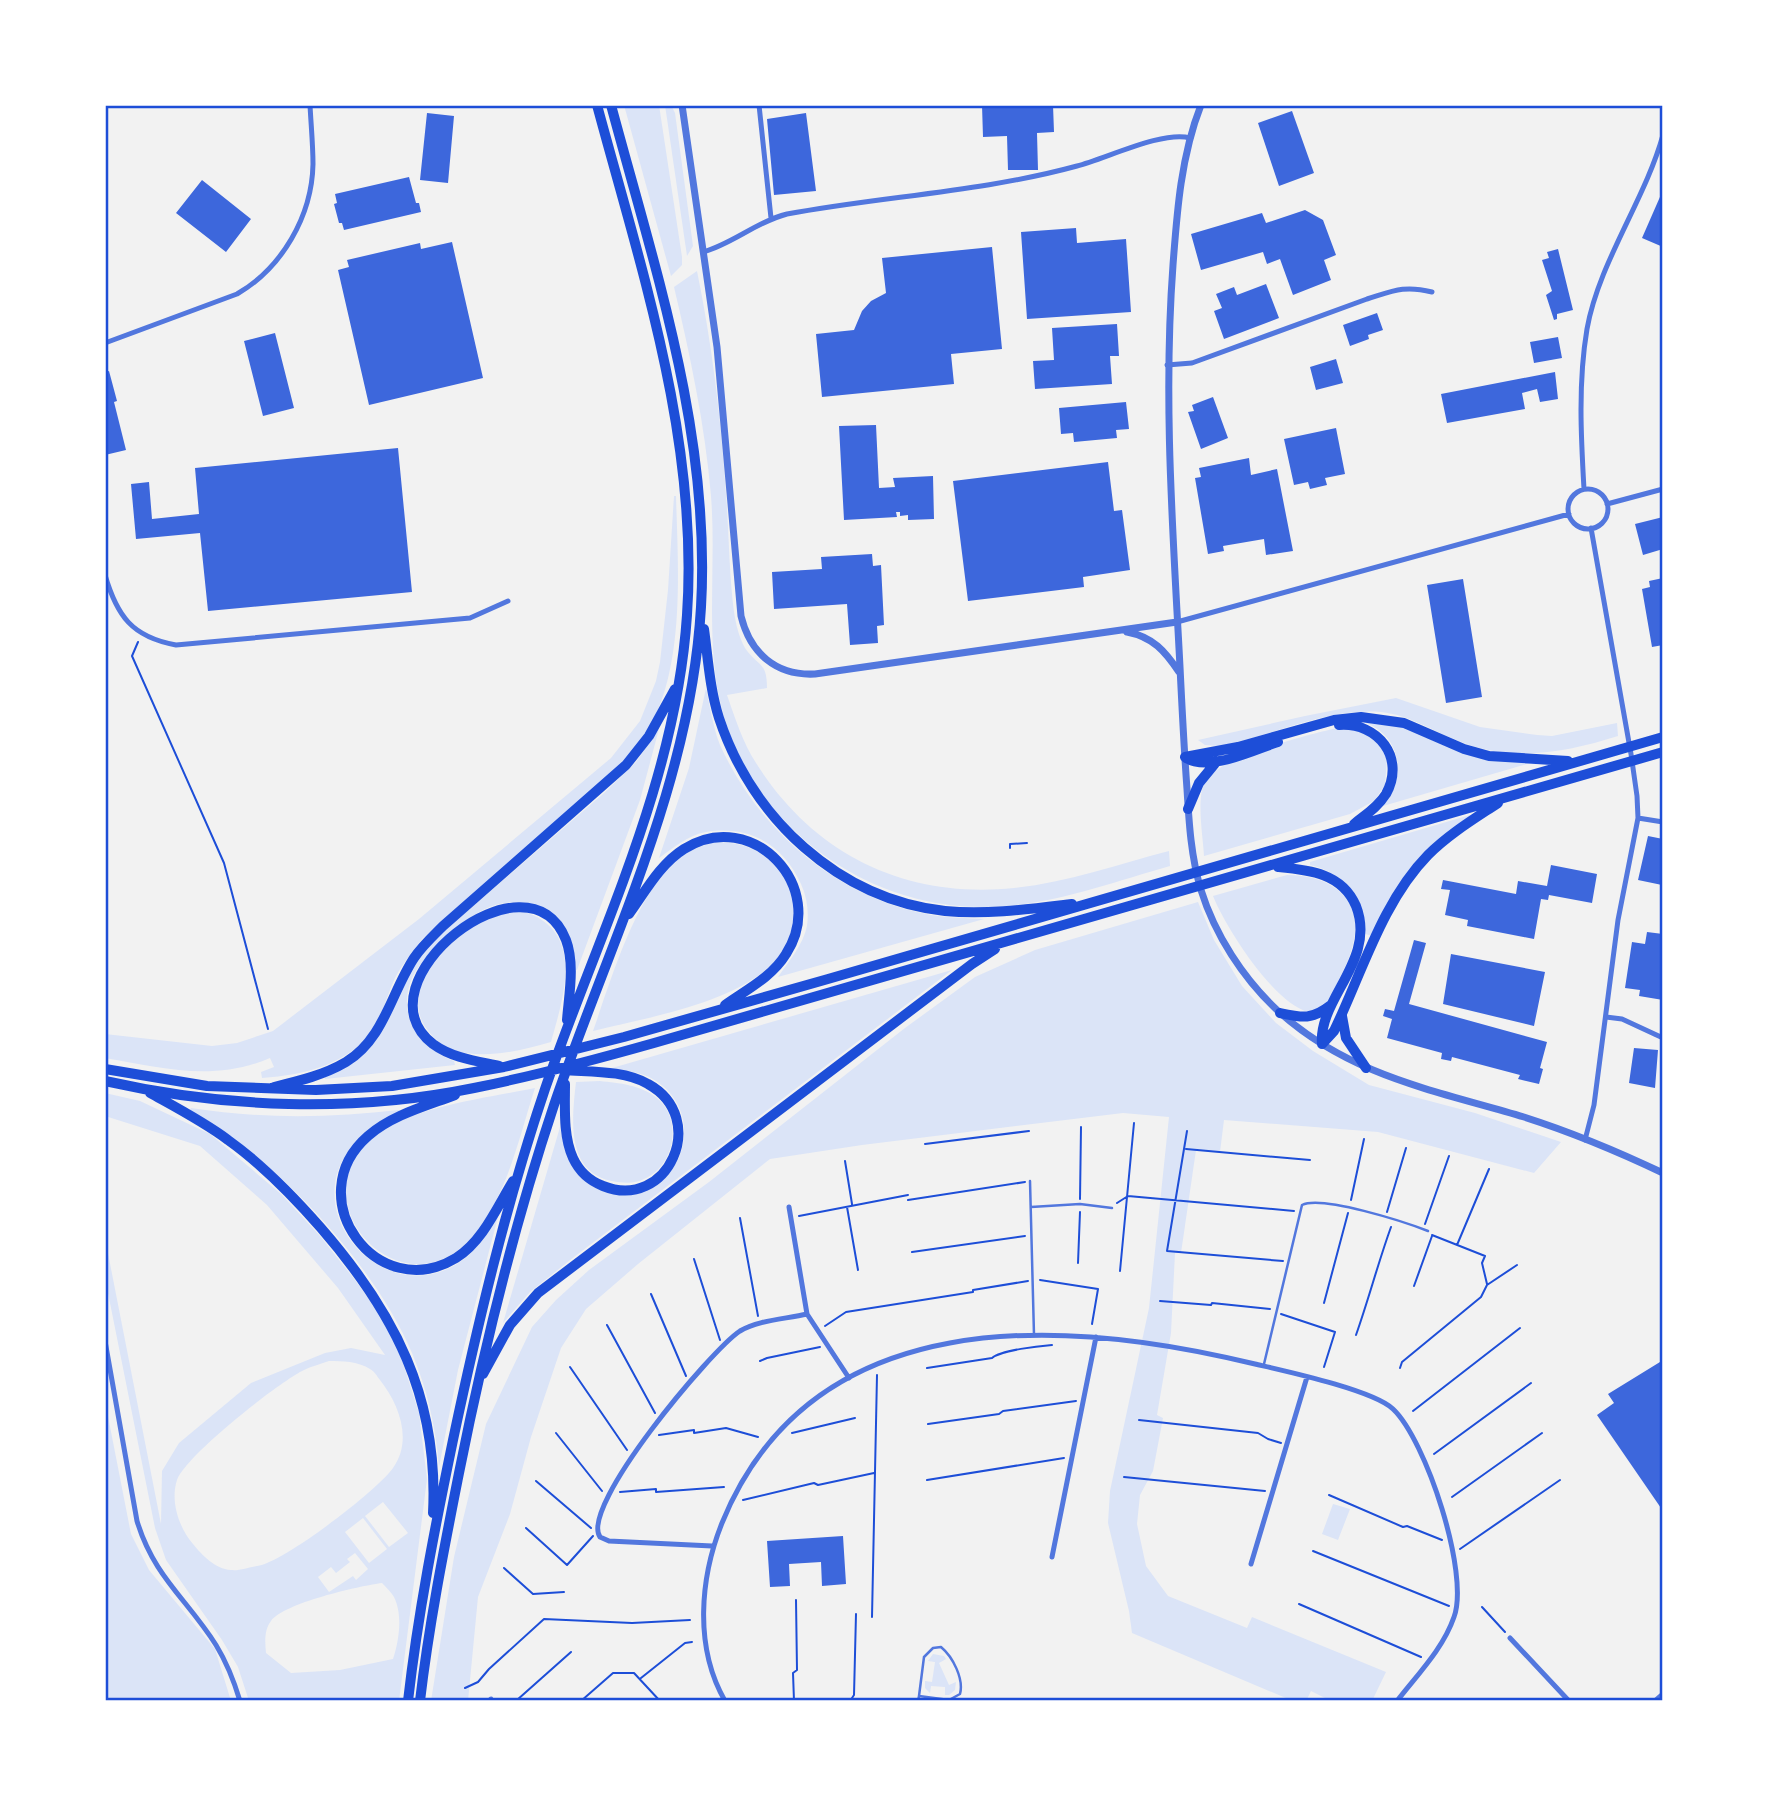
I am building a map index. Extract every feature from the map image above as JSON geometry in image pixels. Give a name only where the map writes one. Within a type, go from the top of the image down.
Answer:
[{"type":"highway","points":[[420,1700],[435,1597],[477,1387],[524,1202],[560,1073],[621,926],[657,827],[680,748],[694,675],[701,611],[702,544],[698,476],[687,402],[665,306],[611,106]]},
{"type":"highway","points":[[408,1700],[431,1551],[482,1306],[520,1169],[566,1031],[645,821],[667,747],[680,680],[688,612],[689,542],[676,419],[653,314],[598,108]]},
{"type":"highway","points":[[701,611],[716,706],[725,736],[739,766],[774,818],[796,841],[826,865],[882,895],[944,911],[1006,911],[1097,902]]},
{"type":"highway","points":[[262,1090],[310,1078],[333,1069],[364,1047],[376,1034],[407,971],[424,946],[443,926],[625,765],[649,736],[680,680]]},
{"type":"highway","points":[[1185,757],[1238,747],[1334,720],[1360,717],[1404,723],[1464,749],[1489,756],[1518,760],[1579,761]]},
{"type":"highway","points":[[1185,757],[1198,763],[1218,761],[1329,726],[1351,724],[1366,728],[1382,738],[1388,748],[1392,759],[1392,781],[1374,808],[1349,827]]},
{"type":"highway","points":[[105,1069],[190,1083],[262,1090],[316,1090],[392,1086],[504,1067],[624,1037],[1663,737]]},
{"type":"highway","points":[[560,1073],[607,1056],[1663,752]]},
{"type":"highway","points":[[1188,809],[1202,779],[1218,761]]},
{"type":"highway","points":[[1322,1044],[1332,1034],[1385,918],[1418,866],[1454,833],[1507,796]]},
{"type":"highway","points":[[621,926],[673,857],[695,843],[720,838],[743,840],[773,856],[787,872],[796,891],[799,909],[796,934],[786,956],[769,974],[716,1010]]},
{"type":"highway","points":[[1270,866],[1325,875],[1340,884],[1352,899],[1359,918],[1360,939],[1353,962],[1322,1026],[1322,1044]]},
{"type":"highway","points":[[504,1067],[455,1055],[435,1045],[420,1029],[413,1007],[416,985],[424,968],[456,935],[481,917],[501,908],[522,907],[541,913],[558,927],[566,940],[569,958],[566,1031]]},
{"type":"highway","points":[[477,1387],[510,1325],[538,1293],[972,964],[1006,942]]},
{"type":"highway","points":[[1280,1013],[1312,1016],[1335,1003]]},
{"type":"highway","points":[[1342,1013],[1346,1038],[1366,1068]]},
{"type":"highway","points":[[105,1081],[144,1090],[228,1101],[290,1104],[365,1102],[472,1089],[560,1073],[606,1074],[647,1083],[663,1095],[676,1115],[679,1140],[676,1152],[664,1173],[644,1186],[621,1190],[609,1188],[587,1177],[573,1157],[567,1134],[560,1073]]},
{"type":"highway","points":[[472,1089],[401,1116],[360,1143],[348,1161],[341,1190],[343,1211],[351,1231],[373,1255],[393,1265],[415,1269],[444,1263],[462,1254],[476,1239],[520,1169]]},
{"type":"highway","points":[[144,1090],[224,1136],[277,1181],[334,1244],[390,1320],[410,1363],[429,1431],[434,1473],[431,1551]]},
{"type":"street","points":[[105,343],[237,294],[254,282],[277,259],[298,225],[310,192],[313,165],[310,105]]},
{"type":"street","points":[[682,105],[714,328],[741,616],[752,645],[767,661],[791,673],[815,674],[1177,622],[1569,514]]},
{"type":"street","points":[[759,105],[771,218]]},
{"type":"street","points":[[1201,105],[1190,138],[1177,213],[1167,365],[1177,622],[1188,809],[1195,867],[1205,900],[1216,925],[1246,974],[1280,1013],[1322,1044],[1366,1068],[1415,1087],[1532,1120],[1663,1174]]},
{"type":"street","points":[[1584,489],[1581,424],[1587,328],[1618,243],[1663,135]]},
{"type":"street","points":[[703,252],[771,218],[1035,176],[1080,166],[1162,139],[1176,136],[1190,138]]},
{"type":"street","points":[[1167,365],[1192,363],[1396,290],[1413,287],[1432,292]]},
{"type":"street","points":[[1584,489],[1596,491],[1607,504],[1606,517],[1591,528],[1580,527],[1569,514],[1570,501],[1584,489]]},
{"type":"street","points":[[1607,504],[1663,489]]},
{"type":"street","points":[[1585,1140],[1593,1113],[1618,920],[1638,818],[1631,754],[1591,528]]},
{"type":"street","points":[[105,575],[111,595],[125,620],[155,641],[176,645],[470,618],[508,601]]},
{"type":"street","points":[[1123,631],[1142,635],[1153,641],[1180,673]]},
{"type":"street","points":[[1638,818],[1663,822]]},
{"type":"street","points":[[1606,1017],[1622,1019],[1663,1038]]},
{"type":"street","points":[[789,1207],[807,1314],[849,1378]]},
{"type":"street","points":[[712,1546],[609,1541],[604,1540],[597,1532],[608,1495],[631,1457],[689,1383],[722,1348],[740,1331],[807,1314]]},
{"type":"street","points":[[725,1701],[710,1664],[704,1619],[705,1586],[712,1546],[744,1480],[772,1440],[823,1394],[877,1363],[926,1346],[1034,1335],[1096,1337],[1167,1347],[1264,1366],[1379,1400],[1391,1407],[1406,1423],[1420,1449],[1450,1538],[1458,1589],[1457,1609],[1445,1638],[1397,1701]]},
{"type":"street","points":[[1052,1557],[1096,1337]]},
{"type":"street","points":[[105,1340],[137,1521],[145,1546],[162,1576],[216,1645],[231,1673],[240,1701]]},
{"type":"street","points":[[1251,1564],[1307,1377]]},
{"type":"street","points":[[1510,1638],[1569,1701]]},
{"type":"street","points":[[1655,1701],[1663,1694]]},
{"type":"lane","points":[[1030,1181],[1034,1335]]},
{"type":"lane","points":[[1264,1366],[1302,1205],[1309,1201],[1349,1208],[1425,1230]]},
{"type":"lane","points":[[1031,1208],[1080,1204],[1112,1208]]},
{"type":"lane","points":[[918,1701],[924,1657],[933,1648],[941,1647],[949,1654],[960,1678],[960,1695],[949,1700],[919,1696]]},
{"type":"path","points":[[142,634],[132,656],[224,863],[268,1029]]},
{"type":"path","points":[[1010,848],[1010,844],[1027,843]]},
{"type":"path","points":[[1120,1271],[1134,1124]]},
{"type":"path","points":[[1078,1263],[1081,1128]]},
{"type":"path","points":[[925,1144],[1029,1131]]},
{"type":"path","points":[[1187,1131],[1167,1251],[1287,1262]]},
{"type":"path","points":[[1324,1303],[1364,1139]]},
{"type":"path","points":[[1386,1217],[1406,1148]]},
{"type":"path","points":[[1185,1149],[1310,1160]]},
{"type":"path","points":[[1449,1156],[1425,1230],[1432,1236],[1485,1256],[1482,1263],[1487,1285]]},
{"type":"path","points":[[845,1161],[852,1205]]},
{"type":"path","points":[[1457,1246],[1489,1169]]},
{"type":"path","points":[[908,1200],[1030,1181]]},
{"type":"path","points":[[791,1217],[908,1195]]},
{"type":"path","points":[[1112,1208],[1128,1196],[1299,1212]]},
{"type":"path","points":[[847,1206],[858,1270]]},
{"type":"path","points":[[740,1218],[760,1324]]},
{"type":"path","points":[[1356,1335],[1375,1282],[1374,1273],[1394,1219]]},
{"type":"path","points":[[912,1252],[1031,1235]]},
{"type":"path","points":[[1414,1286],[1432,1236]]},
{"type":"path","points":[[694,1259],[722,1348]]},
{"type":"path","points":[[1400,1368],[1402,1363],[1481,1297],[1487,1285],[1517,1265]]},
{"type":"path","points":[[818,1331],[846,1312],[1032,1280],[1049,1280],[1098,1289],[1092,1324]]},
{"type":"path","points":[[651,1294],[689,1383]]},
{"type":"path","points":[[1160,1301],[1270,1309],[1335,1332],[1324,1367]]},
{"type":"path","points":[[607,1325],[659,1420]]},
{"type":"path","points":[[1413,1411],[1520,1328]]},
{"type":"path","points":[[927,1368],[992,1358],[997,1354],[1027,1347],[1052,1345]]},
{"type":"path","points":[[760,1361],[828,1346]]},
{"type":"path","points":[[872,1617],[877,1363]]},
{"type":"path","points":[[570,1367],[631,1457]]},
{"type":"path","points":[[1434,1454],[1531,1383]]},
{"type":"path","points":[[928,1424],[1084,1400]]},
{"type":"path","points":[[789,1433],[855,1418]]},
{"type":"path","points":[[1139,1420],[1258,1433],[1286,1445]]},
{"type":"path","points":[[646,1437],[726,1428],[758,1437]]},
{"type":"path","points":[[556,1433],[608,1495],[656,1489],[656,1492],[724,1487]]},
{"type":"path","points":[[1452,1497],[1542,1433]]},
{"type":"path","points":[[927,1480],[1073,1456]]},
{"type":"path","points":[[732,1503],[814,1483],[818,1485],[875,1472]]},
{"type":"path","points":[[1124,1477],[1272,1492]]},
{"type":"path","points":[[1454,1553],[1560,1480]]},
{"type":"path","points":[[526,1528],[567,1564],[597,1532],[536,1481]]},
{"type":"path","points":[[1329,1495],[1403,1527],[1407,1526],[1440,1540],[1450,1538]]},
{"type":"path","points":[[1312,1551],[1457,1609]]},
{"type":"path","points":[[505,1568],[533,1594],[564,1592]]},
{"type":"path","points":[[793,1701],[793,1673],[797,1670],[796,1600]]},
{"type":"path","points":[[1299,1604],[1428,1660]]},
{"type":"path","points":[[1482,1607],[1510,1638]]},
{"type":"path","points":[[850,1701],[854,1695],[856,1614]]},
{"type":"path","points":[[465,1688],[478,1682],[544,1619],[632,1623],[690,1620]]},
{"type":"path","points":[[640,1679],[685,1643],[692,1642]]},
{"type":"path","points":[[517,1700],[571,1652]]},
{"type":"path","points":[[581,1701],[613,1673],[634,1672],[660,1701]]},
{"type":"shaded area","points":[[624,105],[659,105],[682,257],[682,265],[671,276]]},
{"type":"shaded area","points":[[665,105],[671,105],[675,113],[693,246],[687,256]]},
{"type":"shaded area","points":[[697,271],[719,410],[735,617],[745,648],[761,665],[767,679],[767,688],[727,695],[747,747],[779,795],[806,823],[835,846],[866,864],[900,878],[936,886],[974,890],[1033,886],[1169,851],[1170,866],[1078,893],[1031,903],[984,907],[937,903],[891,891],[849,871],[810,845],[777,812],[750,775],[729,732],[717,686],[713,639],[711,496],[696,390],[674,287]]},
{"type":"shaded area","points":[[674,496],[678,583],[674,643],[670,672],[651,725],[635,748],[602,782],[423,938],[398,973],[376,1024],[355,1049],[311,1070],[262,1078],[261,1072],[274,1067],[270,1058],[229,1070],[188,1071],[105,1058],[105,1034],[212,1046],[237,1043],[273,1031],[419,919],[611,758],[640,721],[656,681],[668,590]]},
{"type":"shaded area","points":[[706,688],[720,745],[736,776],[779,832],[805,856],[864,893],[897,906],[931,915],[984,919],[778,977],[799,946],[808,921],[803,889],[785,858],[763,840],[722,831],[693,836],[659,858],[689,768]]},
{"type":"shaded area","points":[[1396,698],[1480,727],[1552,736],[1617,723],[1618,736],[1557,751],[1517,753],[1476,747],[1401,716],[1360,712],[1319,718],[1219,746],[1205,745],[1198,740]]},
{"type":"shaded area","points":[[1366,720],[1385,722],[1530,763],[1383,806],[1396,784],[1397,760],[1394,748],[1387,738],[1366,723]]},
{"type":"shaded area","points":[[1338,728],[1362,731],[1379,743],[1387,759],[1385,785],[1374,801],[1350,814],[1204,856],[1201,798],[1205,781],[1213,773],[1227,764],[1266,748]]},
{"type":"shaded area","points":[[659,729],[640,800],[577,970],[574,969],[572,946],[565,930],[547,911],[522,903],[496,905],[483,910],[429,954],[416,970],[408,990],[409,1016],[414,1028],[430,1048],[454,1061],[455,1065],[325,1079],[325,1076],[374,1042],[387,1022],[409,971],[426,947],[604,793],[636,762]]},
{"type":"shaded area","points":[[1470,815],[1471,818],[1440,839],[1373,936],[1365,934],[1361,910],[1343,881],[1310,865],[1310,862]]},
{"type":"shaded area","points":[[713,842],[736,844],[755,850],[770,861],[785,879],[791,894],[793,921],[785,947],[768,968],[743,985],[713,999],[680,1010],[593,1031],[628,936],[652,889],[683,855]]},
{"type":"shaded area","points":[[1287,875],[1315,879],[1338,890],[1347,899],[1355,924],[1349,957],[1326,1005],[1309,1012],[1295,1006],[1267,980],[1240,945],[1213,896]]},
{"type":"shaded area","points":[[1198,902],[1214,940],[1242,986],[1276,1023],[1313,1051],[1369,1085],[1475,1113],[1561,1142],[1534,1173],[1378,1132],[1224,1120],[1220,1152],[1196,1150],[1181,1253],[1175,1253],[1171,1333],[1157,1415],[1163,1418],[1153,1471],[1140,1495],[1137,1524],[1146,1566],[1168,1596],[1247,1628],[1252,1617],[1386,1672],[1372,1701],[1331,1701],[1311,1691],[1306,1701],[1293,1701],[1132,1633],[1108,1523],[1110,1491],[1149,1308],[1169,1117],[1123,1113],[770,1159],[638,1264],[586,1309],[561,1348],[531,1437],[510,1514],[478,1597],[468,1701],[431,1701],[454,1557],[486,1424],[532,1327],[556,1300],[589,1270],[709,1182],[905,1028],[975,977],[1035,950]]},
{"type":"shaded area","points":[[522,911],[542,920],[555,933],[563,948],[564,985],[551,1042],[488,1054],[466,1053],[449,1048],[430,1033],[419,1013],[423,980],[444,950],[472,927],[490,917]]},
{"type":"shaded area","points":[[952,970],[574,1257],[530,1292],[503,1323],[560,1127],[573,1168],[587,1183],[607,1192],[632,1194],[653,1187],[670,1173],[680,1154],[684,1133],[681,1112],[669,1092],[649,1077],[612,1068]]},
{"type":"shaded area","points":[[600,1081],[644,1090],[657,1098],[670,1118],[672,1142],[669,1153],[655,1173],[640,1181],[620,1182],[597,1176],[586,1167],[579,1155],[573,1126],[576,1082]]},
{"type":"shaded area","points":[[535,1088],[503,1186],[494,1205],[471,1238],[443,1259],[415,1264],[388,1257],[366,1240],[351,1216],[346,1188],[354,1159],[378,1133],[411,1116],[476,1099]]},
{"type":"shaded area","points":[[105,1093],[140,1101],[210,1134],[281,1194],[320,1236],[382,1317],[401,1357],[419,1413],[427,1479],[399,1701],[249,1701],[238,1667],[166,1560],[155,1528],[105,1278],[105,1238],[161,1524],[162,1471],[179,1443],[251,1383],[325,1353],[351,1348],[385,1355],[338,1288],[267,1205],[200,1146],[105,1116]],"holes":[[[329,1361],[339,1361],[365,1366],[377,1375],[393,1400],[401,1422],[403,1434],[399,1457],[393,1468],[369,1492],[287,1553],[257,1566],[234,1570],[220,1567],[200,1553],[184,1530],[175,1505],[177,1480],[197,1454],[214,1438],[255,1404],[307,1369]],[[383,1502],[408,1533],[389,1547],[365,1516]],[[363,1518],[387,1549],[369,1563],[345,1532]],[[355,1553],[368,1569],[356,1580],[353,1576],[329,1592],[318,1577],[331,1567],[336,1573],[350,1562],[347,1559]],[[382,1583],[394,1597],[399,1628],[393,1659],[340,1670],[291,1673],[266,1653],[267,1628],[279,1614],[323,1596]]]},
{"type":"shaded area","points":[[190,1110],[295,1116],[399,1110],[399,1113],[358,1140],[338,1172],[335,1205],[347,1235],[370,1260],[400,1274],[434,1274],[468,1256],[499,1213],[458,1370],[439,1467],[430,1409],[412,1353],[373,1284],[319,1216],[288,1184],[222,1131]]},
{"type":"shaded area","points":[[105,1401],[131,1534],[149,1570],[215,1649],[231,1701],[105,1701]]},
{"type":"shaded area","points":[[1333,1504],[1350,1509],[1338,1540],[1322,1534]]},
{"type":"shaded area","points":[[933,1654],[946,1659],[939,1663],[949,1685],[956,1682],[955,1690],[949,1695],[945,1695],[945,1687],[931,1686],[930,1693],[925,1688],[925,1681],[932,1682],[935,1662],[928,1661]]},
{"type":"building","points":[[982,105],[1053,105],[1054,132],[1037,133],[1038,170],[1008,170],[1007,136],[983,137]]},
{"type":"building","points":[[1292,111],[1314,173],[1279,186],[1258,123]]},
{"type":"building","points":[[427,113],[454,116],[448,183],[420,180]]},
{"type":"building","points":[[806,113],[816,191],[774,195],[767,119]]},
{"type":"building","points":[[409,177],[421,212],[344,230],[342,223],[339,223],[334,204],[337,203],[335,194]]},
{"type":"building","points":[[202,180],[251,219],[226,252],[176,213]]},
{"type":"building","points":[[1663,190],[1663,247],[1642,238]]},
{"type":"building","points":[[1305,210],[1323,220],[1336,255],[1324,260],[1331,280],[1293,295],[1280,259],[1267,264],[1263,252],[1201,270],[1191,234],[1262,213],[1266,223]]},
{"type":"building","points":[[1076,228],[1077,243],[1126,239],[1131,312],[1027,319],[1021,232]]},
{"type":"building","points":[[452,242],[483,378],[369,405],[338,270],[349,267],[347,260],[420,243],[421,249]]},
{"type":"building","points":[[992,247],[1002,349],[951,354],[954,384],[822,397],[816,334],[854,330],[862,311],[871,301],[886,293],[882,258]]},
{"type":"building","points":[[1558,249],[1573,310],[1557,314],[1557,319],[1554,320],[1546,295],[1552,291],[1542,260],[1549,258],[1547,252]]},
{"type":"building","points":[[1266,284],[1279,318],[1224,339],[1214,311],[1222,308],[1216,294],[1234,287],[1237,295]]},
{"type":"building","points":[[1377,313],[1383,330],[1350,346],[1343,325]]},
{"type":"building","points":[[1117,324],[1119,356],[1110,356],[1112,384],[1035,389],[1033,361],[1054,360],[1052,328]]},
{"type":"building","points":[[275,333],[294,408],[263,416],[244,341]]},
{"type":"building","points":[[1558,337],[1562,358],[1534,363],[1530,342]]},
{"type":"building","points":[[1336,359],[1343,383],[1316,390],[1310,367]]},
{"type":"building","points":[[109,371],[126,450],[105,455],[105,372]]},
{"type":"building","points":[[1555,372],[1558,399],[1540,402],[1537,389],[1522,393],[1525,409],[1447,423],[1441,394]]},
{"type":"building","points":[[1213,397],[1228,438],[1201,449],[1188,412],[1194,411],[1192,405]]},
{"type":"building","points":[[1126,402],[1129,429],[1116,430],[1117,438],[1074,442],[1073,433],[1061,434],[1059,408]]},
{"type":"building","points":[[876,425],[879,488],[895,487],[893,478],[933,476],[934,519],[908,520],[908,515],[900,516],[900,512],[896,512],[897,517],[844,520],[839,426]]},
{"type":"building","points":[[1336,428],[1345,474],[1325,478],[1327,485],[1310,489],[1308,482],[1294,485],[1284,439]]},
{"type":"building","points":[[398,448],[412,592],[208,611],[200,533],[136,539],[131,484],[149,482],[152,519],[199,514],[195,468]]},
{"type":"building","points":[[1249,458],[1251,475],[1277,469],[1293,551],[1266,555],[1264,539],[1223,546],[1224,551],[1208,554],[1195,478],[1201,477],[1199,468]]},
{"type":"building","points":[[1108,462],[1114,511],[1122,510],[1130,570],[1083,577],[1084,587],[968,601],[953,481]]},
{"type":"building","points":[[1663,517],[1663,549],[1643,555],[1635,524]]},
{"type":"building","points":[[872,554],[873,566],[881,565],[884,625],[877,626],[878,643],[850,645],[847,604],[774,609],[772,572],[822,569],[821,557]]},
{"type":"building","points":[[1663,578],[1663,645],[1652,647],[1642,589],[1650,587],[1649,581]]},
{"type":"building","points":[[1463,579],[1482,697],[1446,703],[1427,585]]},
{"type":"building","points":[[1648,836],[1663,839],[1663,894],[1660,893],[1662,885],[1638,880]]},
{"type":"building","points":[[1551,865],[1597,874],[1592,903],[1549,895],[1548,900],[1541,899],[1534,939],[1467,926],[1468,920],[1445,915],[1450,890],[1441,889],[1443,880],[1516,894],[1518,881],[1547,886]]},
{"type":"building","points":[[1647,932],[1663,934],[1663,1000],[1639,996],[1640,990],[1625,988],[1632,942],[1645,944]]},
{"type":"building","points":[[1414,940],[1426,943],[1409,1004],[1547,1042],[1539,1084],[1518,1079],[1520,1075],[1452,1057],[1451,1061],[1441,1059],[1442,1053],[1387,1038],[1392,1019],[1383,1016],[1385,1009],[1394,1011]]},
{"type":"building","points":[[1451,954],[1545,972],[1534,1026],[1443,1004]]},
{"type":"building","points":[[1634,1048],[1658,1050],[1655,1088],[1629,1083]]},
{"type":"building","points":[[1660,1362],[1663,1368],[1663,1511],[1597,1415],[1614,1403],[1608,1394]]},
{"type":"building","points":[[843,1536],[846,1584],[822,1586],[821,1562],[789,1564],[790,1586],[770,1587],[767,1541]]}]
